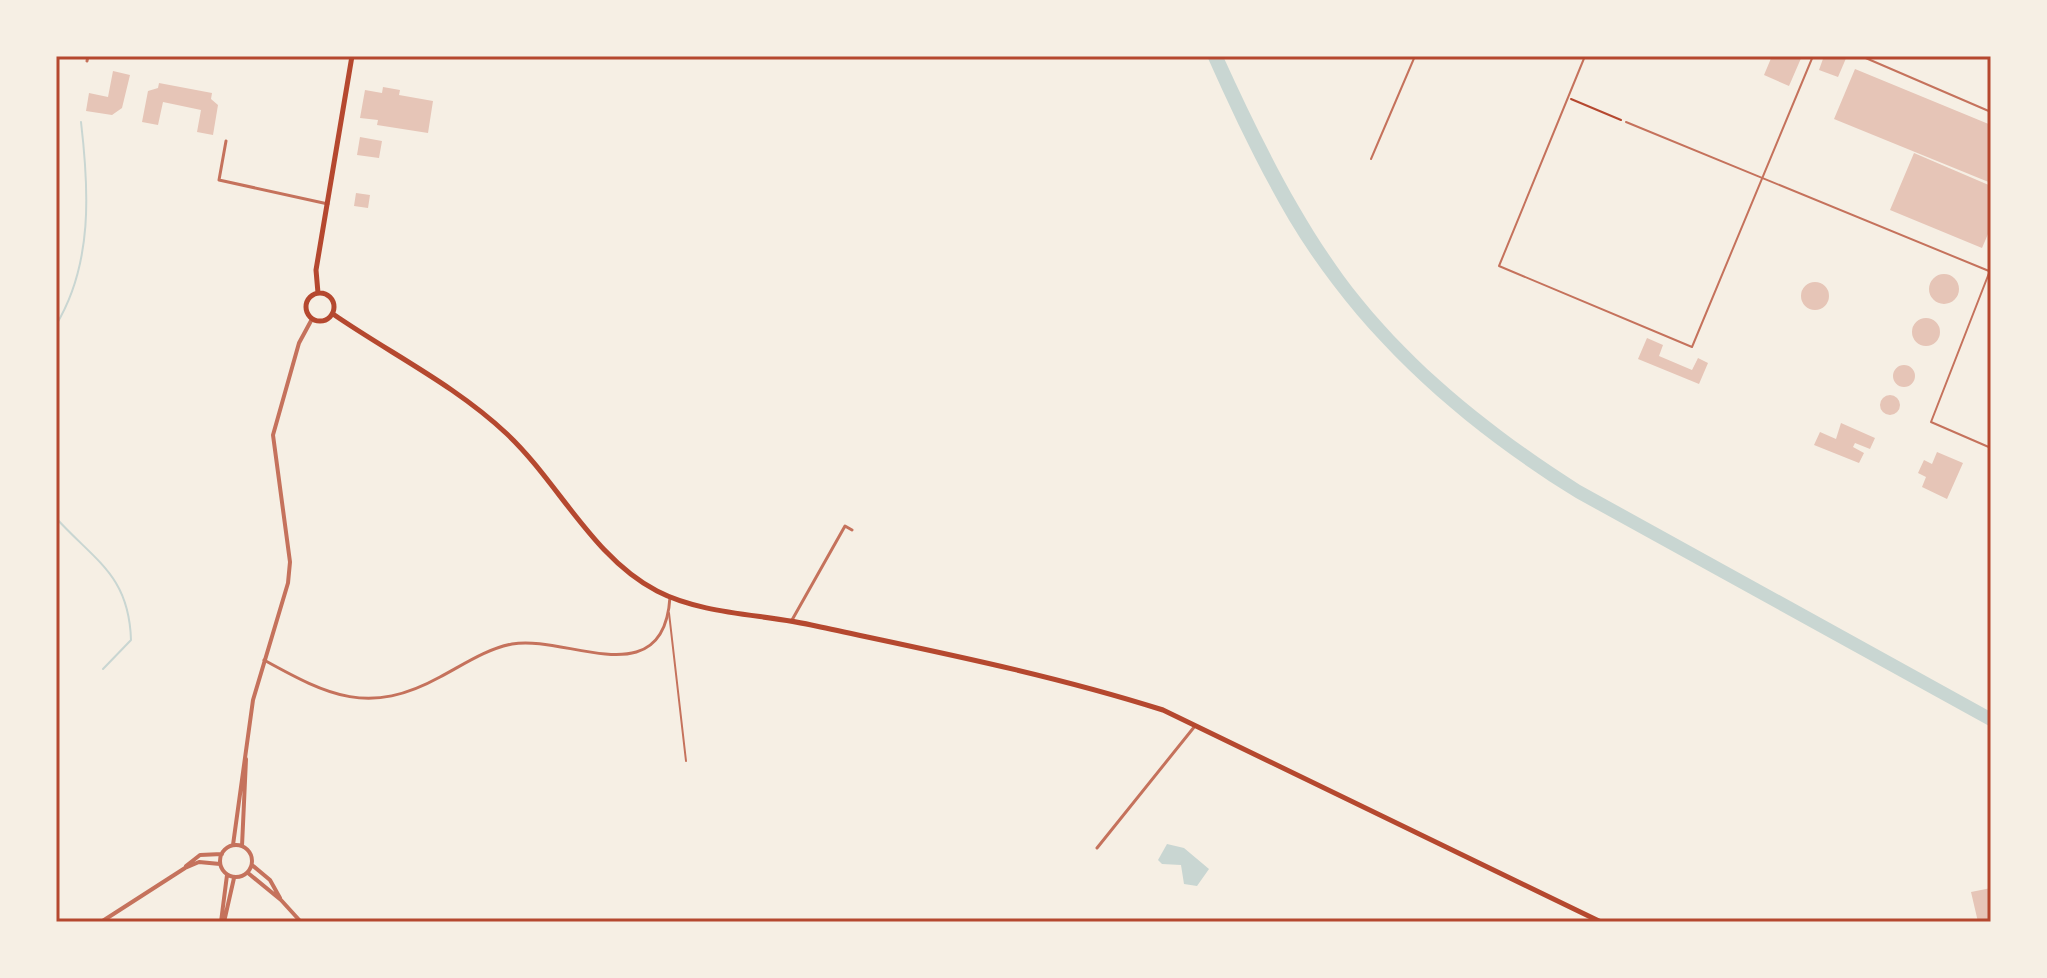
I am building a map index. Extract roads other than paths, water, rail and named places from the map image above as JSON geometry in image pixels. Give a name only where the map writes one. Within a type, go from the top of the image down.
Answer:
[{"type":"main road","points":[[318,293],[316,270],[352,56]]},
{"type":"main road","points":[[318,293],[332,298],[333,314]]},
{"type":"main road","points":[[318,293],[307,301],[306,311],[312,319],[323,321],[333,314]]},
{"type":"main road","points":[[333,314],[481,410],[541,469],[619,563],[639,580],[670,597],[792,620],[1111,694],[1196,724],[1601,922]]},
{"type":"street","points":[[226,141],[219,180],[328,204]]},
{"type":"street","points":[[101,922],[200,855],[222,854],[233,845],[253,700],[288,583],[290,562],[273,435],[301,336],[312,319]]},
{"type":"street","points":[[792,620],[845,526],[852,530]]},
{"type":"street","points":[[264,660],[337,696],[380,698],[405,693],[509,645],[534,643],[603,656],[633,652],[659,633],[669,613],[670,597]]},
{"type":"street","points":[[1097,848],[1196,724]]},
{"type":"street","points":[[242,846],[246,745]]},
{"type":"street","points":[[222,854],[220,864],[227,875],[234,878],[248,873],[252,865],[251,853],[242,846],[233,845]]},
{"type":"street","points":[[185,868],[199,862],[220,864]]},
{"type":"street","points":[[252,865],[270,880],[281,900]]},
{"type":"street","points":[[248,873],[281,900],[301,922]]},
{"type":"street","points":[[223,922],[227,875]]},
{"type":"street","points":[[223,922],[234,878]]},
{"type":"lane","points":[[1371,159],[1415,56]]},
{"type":"lane","points":[[1585,56],[1499,266],[1692,347],[1813,56]]},
{"type":"lane","points":[[1861,56],[1991,112]]},
{"type":"lane","points":[[1626,122],[1990,270],[1931,422],[1991,448]]},
{"type":"lane","points":[[669,613],[686,761]]},
{"type":"waterway","points":[[56,325],[77,277],[82,252],[86,174],[81,122]]},
{"type":"waterway","points":[[56,518],[107,571],[124,600],[131,640],[103,669]]}]
